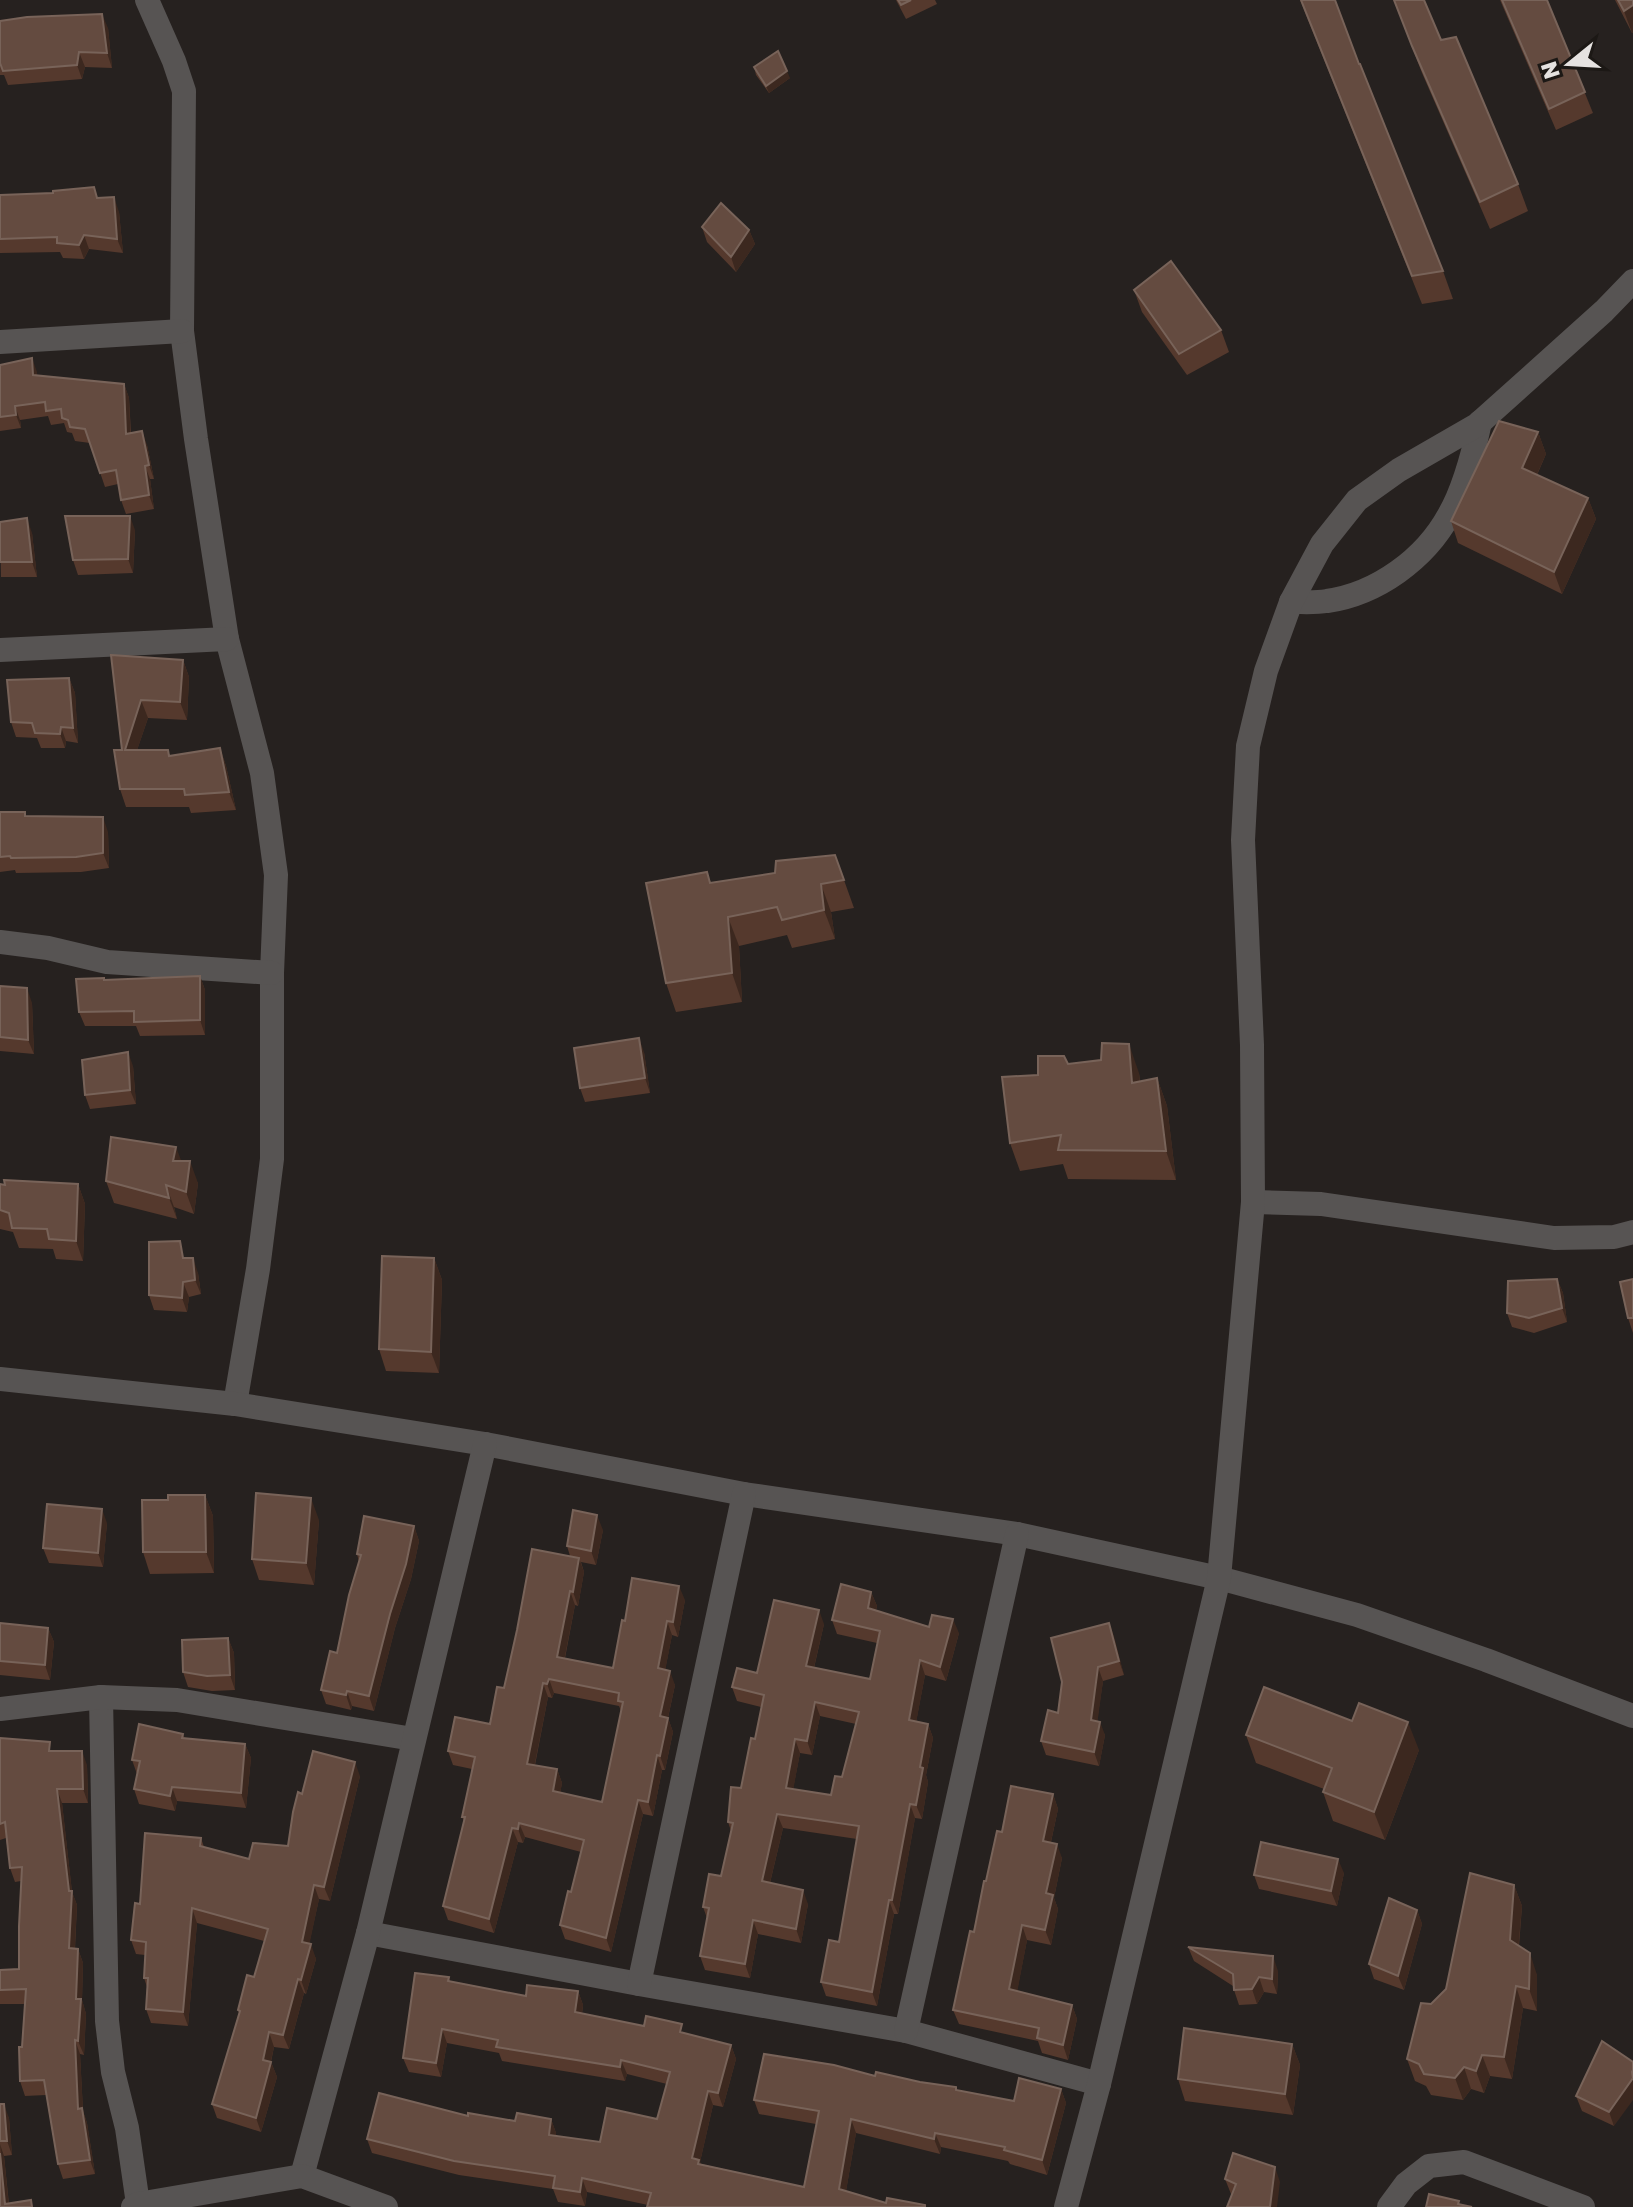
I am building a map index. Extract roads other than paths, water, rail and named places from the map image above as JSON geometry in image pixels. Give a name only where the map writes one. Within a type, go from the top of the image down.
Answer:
[{"type":"street","points":[[147,0],[184,91],[182,331],[227,639],[262,773],[276,875],[272,973],[272,1159],[258,1269],[235,1404]]},
{"type":"street","points":[[1066,2207],[1099,2084],[1219,1578],[1253,1202],[1252,1045],[1243,840],[1248,746],[1266,671],[1291,602],[1322,544],[1357,500],[1399,470],[1480,422],[1604,311],[1633,281]]},
{"type":"street","points":[[0,342],[182,331]]},
{"type":"street","points":[[1291,602],[1344,597],[1383,581],[1421,554],[1450,515],[1473,454],[1480,422]]},
{"type":"street","points":[[0,650],[227,639]]},
{"type":"street","points":[[0,942],[48,948],[107,962],[272,973]]},
{"type":"street","points":[[1253,1202],[1321,1204],[1554,1238],[1614,1237],[1633,1232]]},
{"type":"street","points":[[0,1379],[235,1404],[485,1444],[744,1494],[1017,1534],[1219,1578],[1357,1615],[1633,1716]]},
{"type":"street","points":[[302,2176],[368,1933],[485,1444]]},
{"type":"street","points":[[639,1984],[744,1494]]},
{"type":"street","points":[[906,2031],[1017,1534]]},
{"type":"street","points":[[0,1709],[101,1697],[177,1700],[413,1739]]},
{"type":"street","points":[[101,1697],[107,2021],[113,2072],[127,2128],[135,2205],[302,2176],[386,2207]]},
{"type":"street","points":[[368,1933],[906,2031],[1099,2084]]},
{"type":"street","points":[[1389,2207],[1406,2184],[1429,2166],[1464,2162],[1583,2207]]}]
